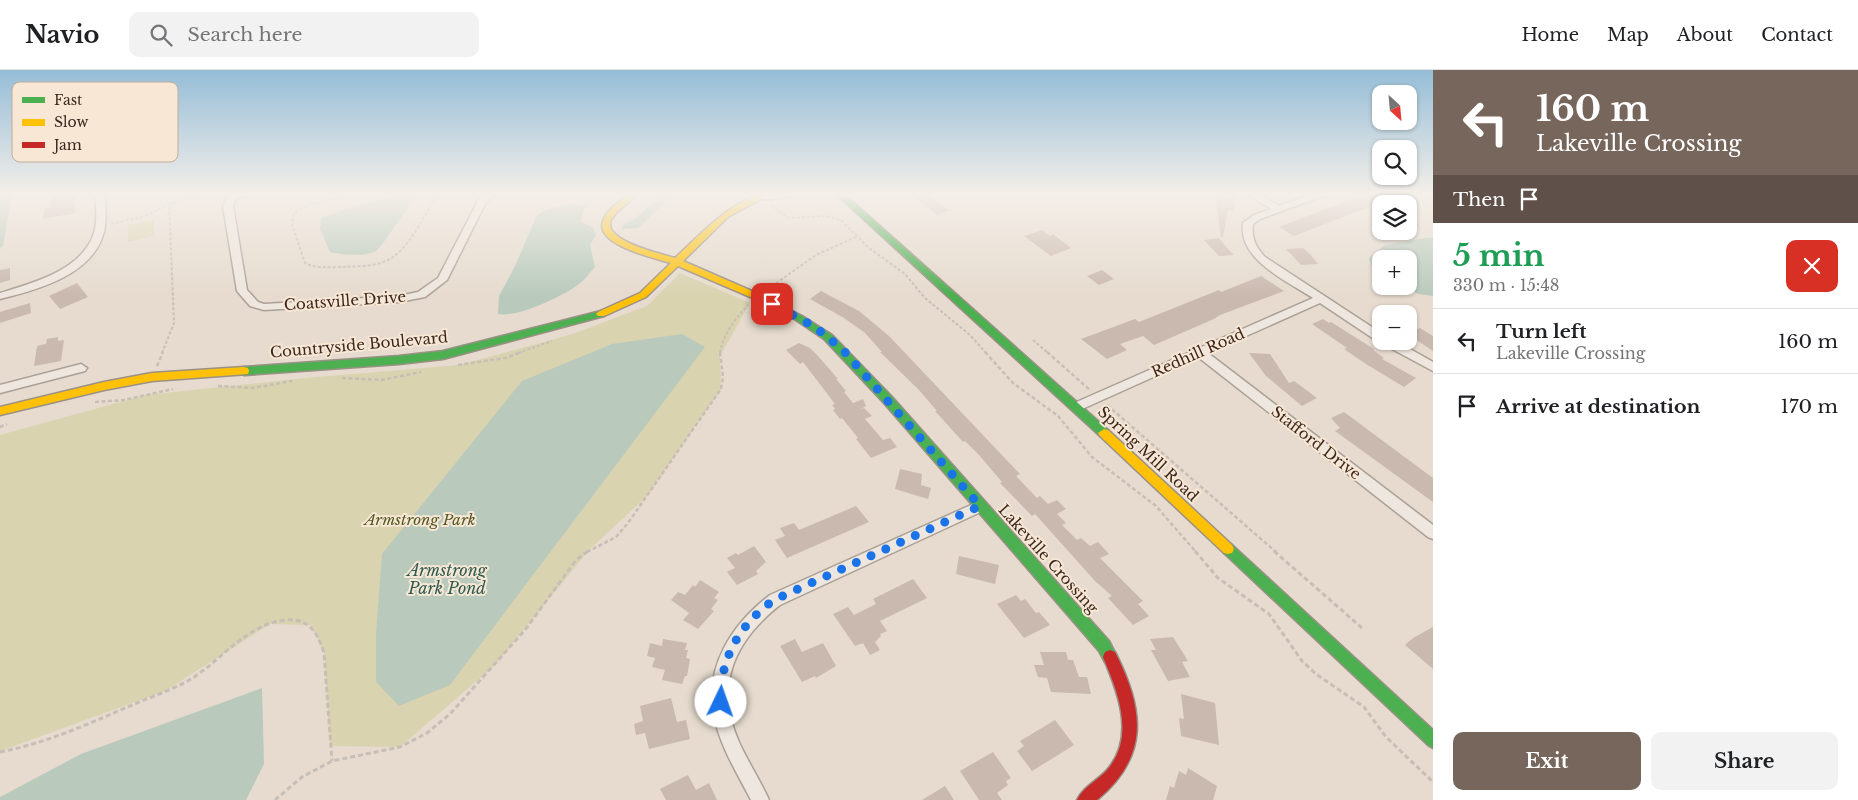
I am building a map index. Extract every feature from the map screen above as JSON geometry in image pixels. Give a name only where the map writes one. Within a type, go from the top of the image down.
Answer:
[{"type":"street","points":[[0,296],[50,279],[74,265],[91,249],[100,227]]},
{"type":"street","name":"Coatsville Drive","points":[[231,227],[242,291],[254,304],[264,307],[421,296],[442,280],[469,227]]},
{"type":"street","name":"Lakeville Crossing","points":[[606,227],[610,235],[622,244],[677,262],[758,298],[815,327],[843,350],[1104,646],[1124,685],[1131,715],[1130,739],[1122,760],[1110,780],[1085,800]]},
{"type":"street","name":"Countryside Boulevard","points":[[0,411],[104,386],[152,378],[399,360],[443,355],[602,314],[643,295],[713,227]]},
{"type":"street","name":"Spring Mill Road","points":[[877,227],[1076,407],[1433,740]]},
{"type":"street","points":[[1248,227],[1247,239],[1253,251],[1261,259],[1372,332]]},
{"type":"street","name":"Redhill Road","points":[[1076,407],[1320,299]]},
{"type":"street","points":[[1404,350],[1433,366]]},
{"type":"street","name":"Stafford Drive","points":[[1199,352],[1433,533]]},
{"type":"street","points":[[0,389],[81,368]]},
{"type":"street","points":[[760,800],[729,736],[722,714],[720,690],[724,662],[735,639],[762,608],[774,600],[980,506]]},
{"type":"path","points":[[146,395],[174,323],[169,227]]},
{"type":"path","points":[[293,227],[305,262],[318,267],[367,265],[390,258],[399,250],[415,227]]},
{"type":"path","points":[[847,227],[856,237],[906,274],[925,298],[970,335],[1013,382],[1058,416],[1092,457],[1156,506],[1218,578],[1269,614],[1302,661],[1316,674],[1364,707],[1386,737],[1433,782]]},
{"type":"path","points":[[275,800],[302,777],[332,761],[400,747],[428,733],[450,714],[525,630],[576,560],[590,550],[616,537],[628,523],[721,389],[724,378],[720,356],[722,344],[738,316],[797,267],[816,255],[856,237]]},
{"type":"path","points":[[1033,340],[1362,628]]},
{"type":"path","points":[[0,752],[55,739],[165,691],[191,678],[249,634],[283,620],[299,621],[311,625],[320,636],[324,653],[332,761]]},
{"type":"green space","points":[[128,227],[154,227],[154,236],[128,242]]},
{"type":"green space","name":"Armstrong Park","points":[[680,273],[750,303],[720,356],[721,389],[647,496],[589,550],[495,665],[400,747],[330,746],[324,653],[311,625],[270,624],[165,691],[0,751],[0,435],[146,395],[306,378],[459,365],[573,334],[647,306]]},
{"type":"water","points":[[0,227],[6,227],[3,246],[0,249]]},
{"type":"water","points":[[320,227],[394,227],[376,251],[359,255],[330,252]]},
{"type":"water","points":[[532,227],[593,228],[596,235],[590,245],[595,267],[579,284],[540,305],[517,313],[498,314],[499,296],[515,266]]},
{"type":"water","points":[[623,227],[639,227],[638,228],[622,229]]},
{"type":"water","points":[[1433,238],[1433,296],[1417,293],[1417,250],[1379,250],[1385,245]]},
{"type":"water","points":[[1372,256],[1372,267],[1369,258]]},
{"type":"water","name":"Armstrong Park Pond","points":[[682,334],[705,347],[450,685],[399,706],[376,682],[376,633],[382,554],[522,381],[612,344]]},
{"type":"water","points":[[262,688],[264,764],[246,800],[0,800],[0,797],[81,754]]},
{"type":"building","points":[[1220,227],[1225,227],[1223,237],[1221,237]]},
{"type":"building","points":[[1279,227],[1317,227],[1294,236]]},
{"type":"building","points":[[1042,230],[1050,236],[1053,234],[1071,248],[1051,256],[1024,236]]},
{"type":"building","points":[[1219,238],[1234,255],[1219,256],[1204,240]]},
{"type":"building","points":[[1303,248],[1318,264],[1301,265],[1286,249]]},
{"type":"building","points":[[10,268],[10,280],[0,283],[0,270]]},
{"type":"building","points":[[1102,270],[1114,279],[1099,285],[1087,276]]},
{"type":"building","points":[[1261,276],[1284,291],[1220,315],[1154,345],[1143,336],[1120,344],[1127,350],[1107,359],[1081,339],[1135,319],[1139,322],[1219,290],[1221,292]]},
{"type":"building","points":[[77,283],[88,297],[60,309],[49,296]]},
{"type":"building","points":[[821,291],[859,311],[889,336],[1020,474],[1016,476],[1037,498],[1040,496],[1048,504],[1057,500],[1066,509],[1057,514],[1066,523],[1062,525],[1077,540],[1081,538],[1090,546],[1098,542],[1109,554],[1100,558],[1143,601],[1138,604],[1149,616],[1133,625],[1108,598],[1112,596],[1095,581],[1035,514],[1032,516],[1000,483],[1002,482],[979,455],[965,441],[963,442],[919,390],[880,352],[882,352],[865,333],[844,318],[810,299]]},
{"type":"building","points":[[30,303],[31,313],[0,323],[0,312]]},
{"type":"building","points":[[1323,319],[1329,323],[1331,322],[1372,348],[1372,350],[1384,358],[1382,359],[1416,378],[1404,387],[1344,349],[1347,348],[1312,324]]},
{"type":"building","points":[[1420,328],[1433,336],[1433,351],[1417,340],[1417,329]]},
{"type":"building","points":[[58,337],[58,341],[64,340],[61,361],[34,366],[37,346],[46,344],[47,339]]},
{"type":"building","points":[[799,343],[810,348],[818,356],[838,379],[836,379],[853,403],[863,399],[866,406],[859,410],[864,408],[872,416],[865,419],[883,440],[890,438],[897,447],[871,458],[856,439],[858,438],[833,410],[835,409],[832,405],[835,404],[803,362],[800,364],[786,350]]},
{"type":"building","points":[[1249,353],[1270,354],[1289,383],[1294,381],[1317,398],[1302,406],[1266,376]]},
{"type":"building","points":[[1344,412],[1433,478],[1433,502],[1335,431],[1340,428],[1331,418]]},
{"type":"building","points":[[900,469],[922,474],[921,485],[931,488],[928,499],[895,489]]},
{"type":"building","points":[[856,506],[869,522],[787,558],[775,540],[785,536],[780,528],[794,523],[799,530]]},
{"type":"building","points":[[754,546],[766,562],[756,571],[758,574],[737,585],[727,572],[735,568],[727,558],[736,553],[738,555]]},
{"type":"building","points":[[959,556],[999,565],[995,584],[956,574]]},
{"type":"building","points":[[913,579],[927,598],[880,621],[887,631],[880,634],[881,636],[875,642],[880,650],[870,655],[863,643],[855,646],[833,614],[848,607],[854,615],[876,604],[873,599]]},
{"type":"building","points":[[700,580],[719,592],[714,598],[718,600],[711,609],[714,611],[698,629],[683,620],[689,613],[671,600],[678,592],[685,595]]},
{"type":"building","points":[[1016,595],[1021,601],[1025,599],[1036,613],[1039,612],[1050,625],[1024,638],[997,604]]},
{"type":"building","points":[[1433,627],[1433,669],[1405,645],[1413,638]]},
{"type":"building","points":[[1173,637],[1188,661],[1182,662],[1190,677],[1168,681],[1151,650],[1156,650],[1150,639]]},
{"type":"building","points":[[663,639],[687,643],[685,650],[688,650],[686,658],[690,659],[687,676],[685,676],[682,684],[662,680],[665,670],[652,667],[655,658],[647,656],[650,643],[662,646]]},
{"type":"building","points":[[795,639],[802,652],[823,643],[836,666],[816,678],[815,676],[802,682],[780,646]]},
{"type":"building","points":[[1040,652],[1066,652],[1068,660],[1073,660],[1079,677],[1087,677],[1091,694],[1051,692],[1047,678],[1038,677],[1034,665],[1044,665]]},
{"type":"building","points":[[1181,694],[1215,703],[1219,745],[1181,736],[1179,718],[1184,719]]},
{"type":"building","points":[[671,698],[677,722],[686,720],[690,739],[649,749],[645,733],[636,735],[634,724],[643,721],[640,706]]},
{"type":"building","points":[[1055,720],[1074,745],[1032,771],[1017,751],[1024,746],[1020,741]]},
{"type":"building","points":[[993,752],[1011,778],[1006,781],[1008,785],[997,793],[1002,800],[979,800],[960,771]]},
{"type":"building","points":[[1188,768],[1217,786],[1213,800],[1166,800],[1170,786],[1174,788],[1179,771],[1186,775]]},
{"type":"building","points":[[688,775],[696,790],[709,783],[717,800],[666,800],[660,789]]},
{"type":"building","points":[[945,786],[954,800],[922,800]]},
{"type":"traffic: fast","points":[[877,227],[1104,433]]},
{"type":"traffic: fast","points":[[758,297],[799,318],[828,337],[888,400],[1104,646],[1110,657]]},
{"type":"traffic: fast","points":[[244,371],[443,355],[601,314]]},
{"type":"traffic: fast","points":[[1228,549],[1433,740]]},
{"type":"traffic: slow","points":[[606,227],[610,235],[622,244],[677,262],[758,297]]},
{"type":"traffic: slow","points":[[601,314],[643,295],[713,227]]},
{"type":"traffic: slow","points":[[0,411],[104,386],[152,377],[244,371]]},
{"type":"traffic: slow","points":[[1104,433],[1228,549]]},
{"type":"traffic: jam","points":[[1085,800],[1107,781],[1118,768],[1125,755],[1129,741],[1129,712],[1126,698],[1122,683],[1110,657]]},
{"type":"route","points":[[721,702],[720,690],[724,662],[735,639],[762,608],[774,600],[980,506],[843,350],[815,327],[772,304]]}]
